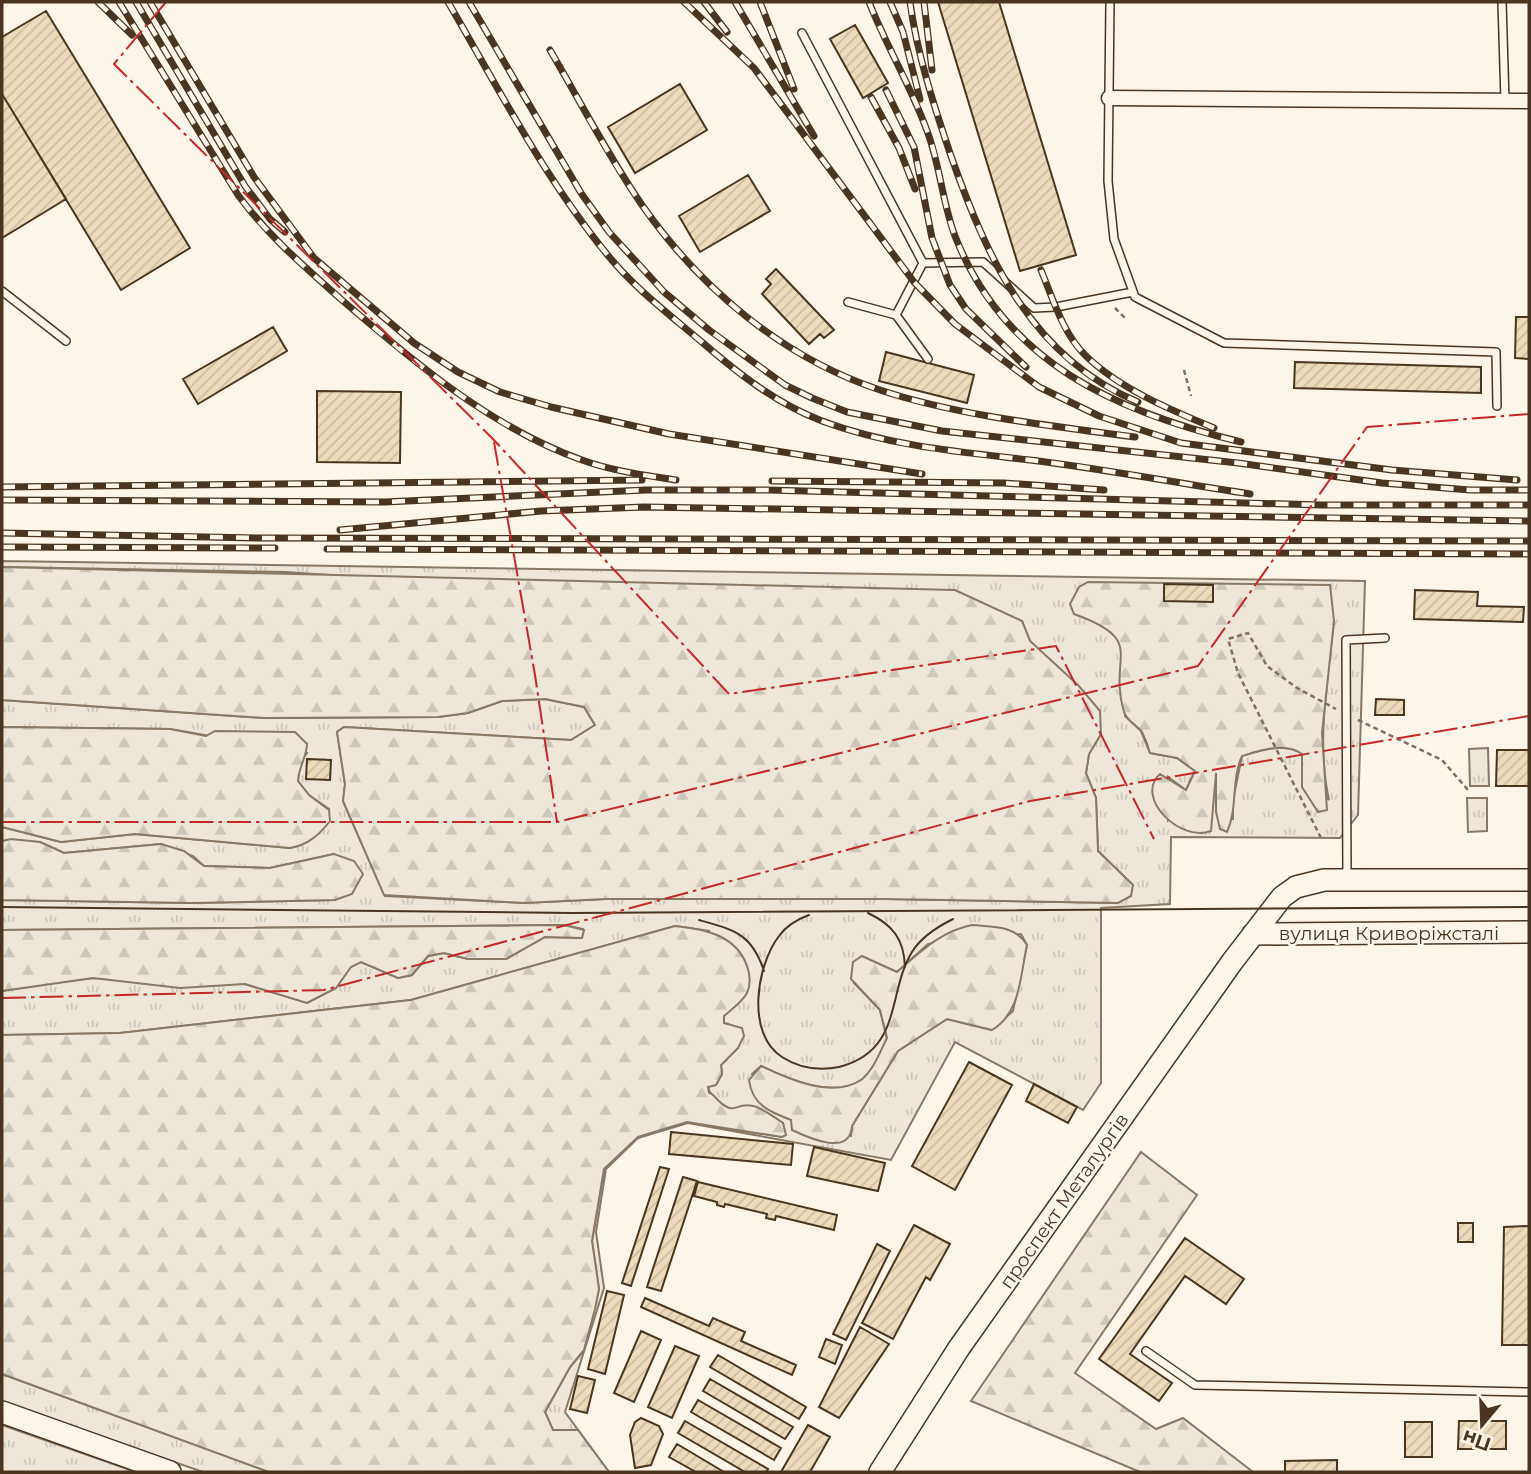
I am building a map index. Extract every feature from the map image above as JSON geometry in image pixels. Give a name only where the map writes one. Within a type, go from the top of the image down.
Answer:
[{"type":"main road","name":"вулиця Криворіжсталі","points":[[1253,934],[1282,897],[1296,887],[1315,881],[1529,880]]},
{"type":"main road","name":"вулиця Криворіжсталі","points":[[1253,934],[1529,932]]},
{"type":"main road","name":"проспект Металургів","points":[[880,1472],[959,1348],[1253,934]]},
{"type":"main road","points":[[2,1412],[170,1472]]},
{"type":"street","points":[[1109,98],[1529,101]]},
{"type":"lane","points":[[1110,2],[1108,181],[1114,239],[1135,297],[1224,343],[1496,352],[1497,406]]},
{"type":"lane","points":[[1502,2],[1505,101]]},
{"type":"lane","points":[[802,33],[923,263]]},
{"type":"lane","points":[[923,263],[983,262],[1034,307],[1056,307],[1133,292]]},
{"type":"lane","points":[[896,315],[923,263]]},
{"type":"lane","points":[[2,291],[66,341]]},
{"type":"lane","points":[[848,302],[896,315],[928,359]]},
{"type":"lane","points":[[1347,880],[1346,640],[1385,638]]},
{"type":"lane","points":[[1146,1351],[1195,1385],[1529,1392]]},
{"type":"path","points":[[1184,370],[1191,396]]},
{"type":"path","points":[[1248,633],[1228,639],[1238,673],[1321,838]]},
{"type":"green space","points":[[2,561],[1365,581],[1358,815],[1340,838],[1171,837],[1170,904],[1101,908],[1101,1083],[1083,1110],[955,1042],[891,1160],[688,1123],[638,1138],[606,1169],[596,1232],[604,1288],[565,1412],[609,1472],[578,1430],[553,1431],[545,1412],[570,1367],[584,1350],[599,1289],[592,1241],[604,1169],[638,1137],[687,1122],[782,1137],[785,1135],[783,1123],[765,1111],[748,1107],[733,1110],[718,1101],[709,1091],[708,1087],[716,1085],[722,1074],[721,1065],[738,1048],[735,1027],[724,1023],[709,931],[675,926],[411,1000],[120,1033],[2,1035],[2,991],[13,988],[93,978],[245,984],[307,1003],[336,988],[351,966],[361,962],[398,978],[412,975],[428,956],[444,953],[468,959],[506,959],[545,937],[582,938],[583,929],[564,925],[2,930],[2,900],[192,903],[335,900],[334,854],[270,868],[204,866],[193,856],[161,844],[64,853],[40,842],[2,841],[2,827],[61,842],[135,834],[290,848],[329,809],[309,795],[298,781],[299,764],[307,753],[170,729],[2,727],[2,700],[264,718],[438,717],[468,713],[502,701],[545,699],[584,707],[595,725],[571,740],[344,727],[337,732],[345,784],[343,801],[385,896],[524,903],[606,899],[885,899],[1118,903],[1133,885],[1098,851],[1096,798],[1086,773],[1089,754],[1101,734],[1049,660],[1030,641],[1022,621],[285,572],[2,567]],"holes":[[[1334,621],[1323,733],[1329,800],[1302,768],[1303,754],[1289,748],[1273,748],[1242,756],[1233,800],[1233,819],[1216,812],[1216,765],[1168,820],[1168,777],[1186,790],[1195,771],[1177,758],[1150,753],[1141,731],[1125,716],[1123,650],[1119,638],[1099,623]],[[1021,934],[1027,945],[1013,1011],[991,1030],[947,1019],[898,1051],[852,1126],[851,1136],[774,1113],[752,1074],[761,1066],[797,1081],[837,1088],[861,1080],[873,1066],[887,1039],[880,1010],[854,983],[890,969],[897,972],[928,944]]]},
{"type":"green space","points":[[2,567],[955,590],[1022,621],[1030,641],[1078,685],[1100,711],[1101,734],[1089,754],[1086,773],[1096,798],[1098,851],[1133,885],[1131,896],[1118,903],[884,899],[606,899],[524,903],[384,895],[343,801],[345,784],[337,732],[344,727],[571,740],[595,725],[584,707],[545,699],[502,701],[468,713],[438,717],[264,718],[2,700]]},
{"type":"green space","points":[[1088,582],[1330,585],[1334,621],[1322,733],[1327,810],[1318,812],[1302,787],[1302,754],[1281,748],[1242,756],[1227,832],[1220,829],[1216,812],[1216,773],[1211,831],[1199,833],[1186,830],[1164,816],[1153,794],[1153,784],[1160,774],[1186,790],[1195,771],[1177,758],[1150,753],[1142,732],[1125,715],[1120,693],[1121,652],[1118,642],[1111,633],[1097,624],[1074,614],[1070,604],[1079,587]]},
{"type":"green space","points":[[2,727],[170,729],[206,736],[215,731],[295,732],[307,744],[298,781],[309,795],[329,810],[330,821],[313,839],[290,848],[135,834],[61,842],[2,827]]},
{"type":"green space","points":[[1488,748],[1489,786],[1470,786],[1469,749]]},
{"type":"green space","points":[[1467,798],[1487,798],[1487,831],[1468,832]]},
{"type":"green space","points":[[11,839],[40,842],[64,853],[161,844],[184,851],[204,866],[270,868],[334,854],[354,861],[363,874],[352,894],[335,900],[192,903],[2,900],[2,841]]},
{"type":"green space","points":[[564,925],[584,930],[582,938],[545,937],[506,959],[468,959],[444,953],[428,956],[412,975],[398,978],[361,962],[351,967],[336,988],[307,1003],[245,984],[180,988],[93,978],[2,991],[2,930]]},
{"type":"green space","points":[[972,925],[1010,930],[1027,945],[1018,993],[1002,1023],[992,1030],[947,1019],[898,1051],[844,1141],[828,1143],[792,1130],[791,1120],[758,1102],[749,1080],[761,1066],[797,1081],[824,1087],[837,1088],[861,1080],[873,1066],[887,1038],[880,1010],[851,979],[853,962],[862,956],[897,972],[941,937]]},
{"type":"green space","points":[[675,926],[708,932],[727,941],[742,956],[749,972],[747,993],[724,1016],[724,1023],[742,1028],[744,1036],[738,1048],[721,1065],[722,1074],[716,1085],[708,1087],[709,1093],[727,1107],[746,1105],[765,1111],[783,1123],[786,1135],[782,1137],[687,1122],[638,1137],[604,1169],[592,1241],[599,1289],[595,1309],[584,1350],[570,1367],[545,1412],[553,1430],[578,1430],[609,1472],[269,1472],[2,1374],[2,1035],[120,1033],[411,1000]]},
{"type":"green space","points":[[1141,1152],[1197,1195],[1075,1373],[1156,1429],[1183,1418],[1253,1472],[1140,1472],[971,1401]]},
{"type":"green space","points":[[2,1374],[269,1472],[203,1472],[2,1402]]},
{"type":"green space","points":[[2,1425],[136,1472],[2,1472]]},
{"type":"building","points":[[938,2],[999,2],[1076,255],[1020,271]]},
{"type":"building","points":[[46,11],[190,248],[121,290],[2,94],[2,37]]},
{"type":"building","points":[[855,25],[888,83],[863,98],[830,39]]},
{"type":"building","points":[[680,84],[707,130],[635,173],[608,127]]},
{"type":"building","points":[[2,94],[66,199],[2,238]]},
{"type":"building","points":[[748,175],[770,211],[700,252],[679,216]]},
{"type":"building","points":[[776,269],[834,330],[824,338],[820,334],[809,344],[762,294],[771,284],[766,279]]},
{"type":"building","points":[[1516,317],[1529,317],[1529,359],[1515,358]]},
{"type":"building","points":[[273,327],[287,351],[198,404],[183,379]]},
{"type":"building","points":[[886,352],[974,375],[967,403],[879,381]]},
{"type":"building","points":[[1295,362],[1481,367],[1481,393],[1294,388]]},
{"type":"building","points":[[317,391],[401,392],[400,463],[317,462]]},
{"type":"building","points":[[1164,584],[1213,585],[1213,602],[1164,601]]},
{"type":"building","points":[[1415,590],[1478,592],[1477,606],[1524,607],[1523,622],[1414,619]]},
{"type":"building","points":[[1376,699],[1404,700],[1404,715],[1375,715]]},
{"type":"building","points":[[1497,750],[1529,750],[1529,786],[1496,786]]},
{"type":"building","points":[[307,759],[331,760],[330,780],[306,779]]},
{"type":"building","points":[[969,1062],[1012,1085],[955,1190],[912,1166]]},
{"type":"building","points":[[1034,1084],[1077,1107],[1068,1123],[1026,1101]]},
{"type":"building","points":[[671,1132],[793,1144],[791,1165],[669,1154]]},
{"type":"building","points":[[814,1147],[885,1163],[878,1191],[807,1176]]},
{"type":"building","points":[[660,1167],[669,1169],[631,1286],[622,1283]]},
{"type":"building","points":[[683,1177],[697,1181],[661,1291],[647,1287]]},
{"type":"building","points":[[698,1182],[837,1215],[834,1230],[776,1216],[775,1220],[766,1218],[767,1214],[725,1204],[724,1207],[717,1205],[717,1202],[694,1196]]},
{"type":"building","points":[[1458,1223],[1473,1223],[1473,1242],[1458,1242]]},
{"type":"building","points":[[914,1225],[950,1244],[930,1280],[926,1277],[893,1339],[862,1323]]},
{"type":"building","points":[[1529,1226],[1529,1345],[1502,1345],[1504,1227]]},
{"type":"building","points":[[1185,1238],[1244,1279],[1226,1304],[1185,1276],[1130,1354],[1172,1383],[1159,1401],[1099,1359]]},
{"type":"building","points":[[877,1244],[890,1251],[846,1340],[833,1334]]},
{"type":"building","points":[[607,1291],[624,1295],[605,1374],[588,1369]]},
{"type":"building","points":[[645,1298],[709,1326],[713,1318],[745,1332],[741,1341],[796,1365],[792,1375],[641,1307]]},
{"type":"building","points":[[860,1327],[889,1344],[839,1418],[819,1407]]},
{"type":"building","points":[[641,1331],[661,1340],[634,1402],[614,1393]]},
{"type":"building","points":[[826,1339],[842,1345],[835,1364],[819,1357]]},
{"type":"building","points":[[675,1346],[699,1356],[672,1418],[648,1407]]},
{"type":"building","points":[[718,1355],[806,1407],[799,1419],[710,1367]]},
{"type":"building","points":[[578,1376],[595,1380],[587,1413],[570,1409]]},
{"type":"building","points":[[710,1379],[793,1427],[785,1439],[703,1391]]},
{"type":"building","points":[[698,1400],[781,1448],[774,1460],[691,1412]]},
{"type":"building","points":[[641,1418],[659,1426],[663,1434],[651,1465],[635,1468],[630,1435],[635,1422]]},
{"type":"building","points":[[685,1421],[768,1469],[766,1472],[745,1472],[678,1433]]},
{"type":"building","points":[[1459,1421],[1506,1421],[1506,1449],[1458,1449]]},
{"type":"building","points":[[1405,1422],[1432,1422],[1432,1457],[1405,1457]]},
{"type":"building","points":[[808,1425],[830,1437],[810,1472],[781,1472]]},
{"type":"building","points":[[677,1444],[724,1472],[696,1472],[669,1457]]},
{"type":"building","points":[[1337,1460],[1337,1472],[1285,1472],[1285,1461]]},
{"type":"tram line","points":[[2,907],[571,913],[1529,907]]},
{"type":"tram line","points":[[868,913],[895,934],[902,948],[905,967]]},
{"type":"tram line","points":[[809,915],[786,929],[771,949],[760,981],[759,1017],[763,1033],[782,1057],[795,1064],[824,1069],[839,1067],[859,1059],[874,1048],[884,1034],[904,968],[912,952],[930,933],[953,919]]},
{"type":"tram line","points":[[699,920],[723,927],[748,941],[764,971]]},
{"type":"railway","points":[[98,2],[132,35]]},
{"type":"railway","points":[[119,2],[238,195],[274,238],[343,301],[398,348],[456,392],[517,430],[549,447],[593,464],[676,480]]},
{"type":"railway","points":[[136,2],[245,186],[270,219],[285,232]]},
{"type":"railway","points":[[150,2],[254,177],[314,258],[414,343],[458,372],[500,392],[551,407],[669,434],[922,474]]},
{"type":"railway","points":[[448,2],[562,194],[606,253],[665,311],[731,366],[774,397],[822,421],[873,437],[951,451],[1030,460],[1250,494]]},
{"type":"railway","points":[[469,2],[581,193],[609,232],[664,292],[709,330],[785,385],[812,398],[847,412],[942,431],[1238,463],[1382,483],[1470,490],[1529,490]]},
{"type":"railway","points":[[684,2],[754,68],[914,282],[955,324],[1039,387],[1099,416],[1181,443],[1392,470],[1517,480]]},
{"type":"railway","points":[[704,2],[727,32]]},
{"type":"railway","points":[[735,2],[814,136]]},
{"type":"railway","points":[[760,2],[794,89]]},
{"type":"railway","points":[[869,2],[926,128],[955,236],[977,280],[1003,318],[1035,350],[1071,376],[1110,397],[1151,415],[1241,442]]},
{"type":"railway","points":[[890,2],[903,32],[920,99]]},
{"type":"railway","points":[[910,2],[932,99],[965,194],[998,267],[1041,331],[1069,359],[1101,383],[1138,402]]},
{"type":"railway","points":[[924,2],[932,70]]},
{"type":"railway","points":[[550,50],[618,167],[665,235],[717,292],[777,339],[844,376],[910,399],[1006,419],[1135,437]]},
{"type":"railway","points":[[886,90],[914,147],[932,238],[950,285],[966,309],[1026,367]]},
{"type":"railway","points":[[871,97],[899,148],[915,189]]},
{"type":"railway","points":[[1041,270],[1065,327],[1078,347],[1099,368],[1130,389],[1214,428]]},
{"type":"railway","points":[[2,487],[642,480]]},
{"type":"railway","points":[[772,481],[1004,483],[1104,490]]},
{"type":"railway","points":[[2,500],[385,502],[646,490],[767,490],[1322,505],[1529,505]]},
{"type":"railway","points":[[340,530],[541,511],[644,507],[1529,521]]},
{"type":"railway","points":[[2,533],[260,538],[1529,541]]},
{"type":"railway","points":[[2,547],[275,548]]},
{"type":"railway","points":[[327,549],[1529,554]]},
{"type":"power","points":[[166,2],[114,64],[493,439],[729,694],[1056,646],[1154,839]]},
{"type":"power","points":[[2,822],[557,822],[1198,666],[1367,427],[1529,414]]},
{"type":"power","points":[[494,442],[535,675],[557,822]]},
{"type":"power","points":[[2,998],[324,990],[1030,801],[1529,716]]}]
